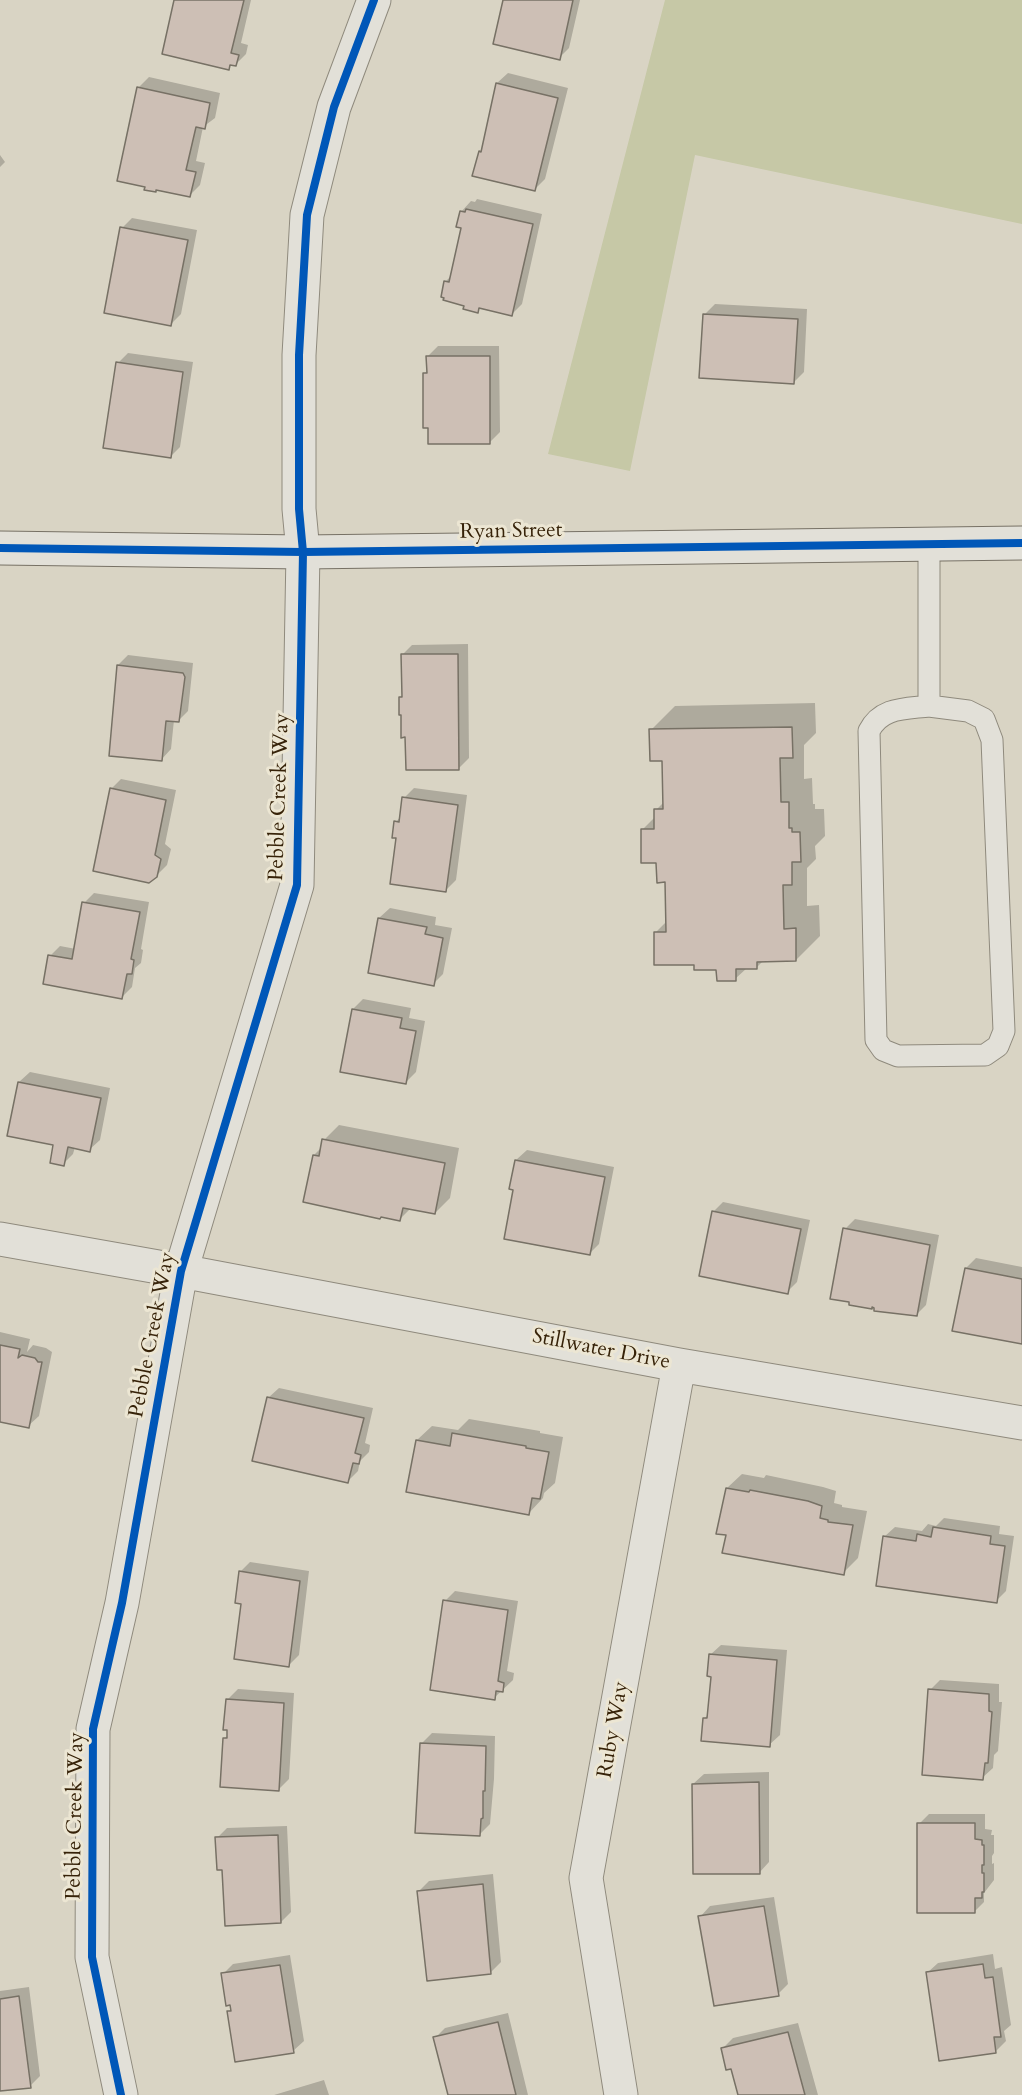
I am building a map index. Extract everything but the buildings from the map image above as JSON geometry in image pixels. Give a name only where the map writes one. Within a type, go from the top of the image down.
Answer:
[{"type":"street","name":"Pebble Creek Way","points":[[121,2095],[92,1957],[93,1729],[122,1603],[181,1271],[297,885],[303,552],[299,509],[299,355],[307,215],[334,107],[374,0]]},
{"type":"street","name":"Ryan Street","points":[[0,548],[303,552],[1022,543]]},
{"type":"street","name":"Stillwater Drive","points":[[0,1239],[679,1365],[1022,1423]]},
{"type":"street","name":"Ruby Way","points":[[621,2095],[586,1878],[679,1365]]},
{"type":"lane","points":[[929,544],[929,706]]},
{"type":"lane","points":[[929,706],[969,711],[984,719],[992,740],[1004,1031],[998,1046],[985,1055],[898,1056],[883,1050],[876,1040],[869,731],[875,720],[887,712],[929,706]]},
{"type":"green space","points":[[665,0],[1022,0],[1022,224],[695,155],[630,471],[548,454]]},
{"type":"cycle path","points":[[121,2095],[92,1957],[93,1729],[122,1603],[181,1271],[297,885],[303,552],[299,509],[299,355],[307,215],[334,107],[374,0]]},
{"type":"cycle path","points":[[0,548],[303,552],[1022,543]]}]
